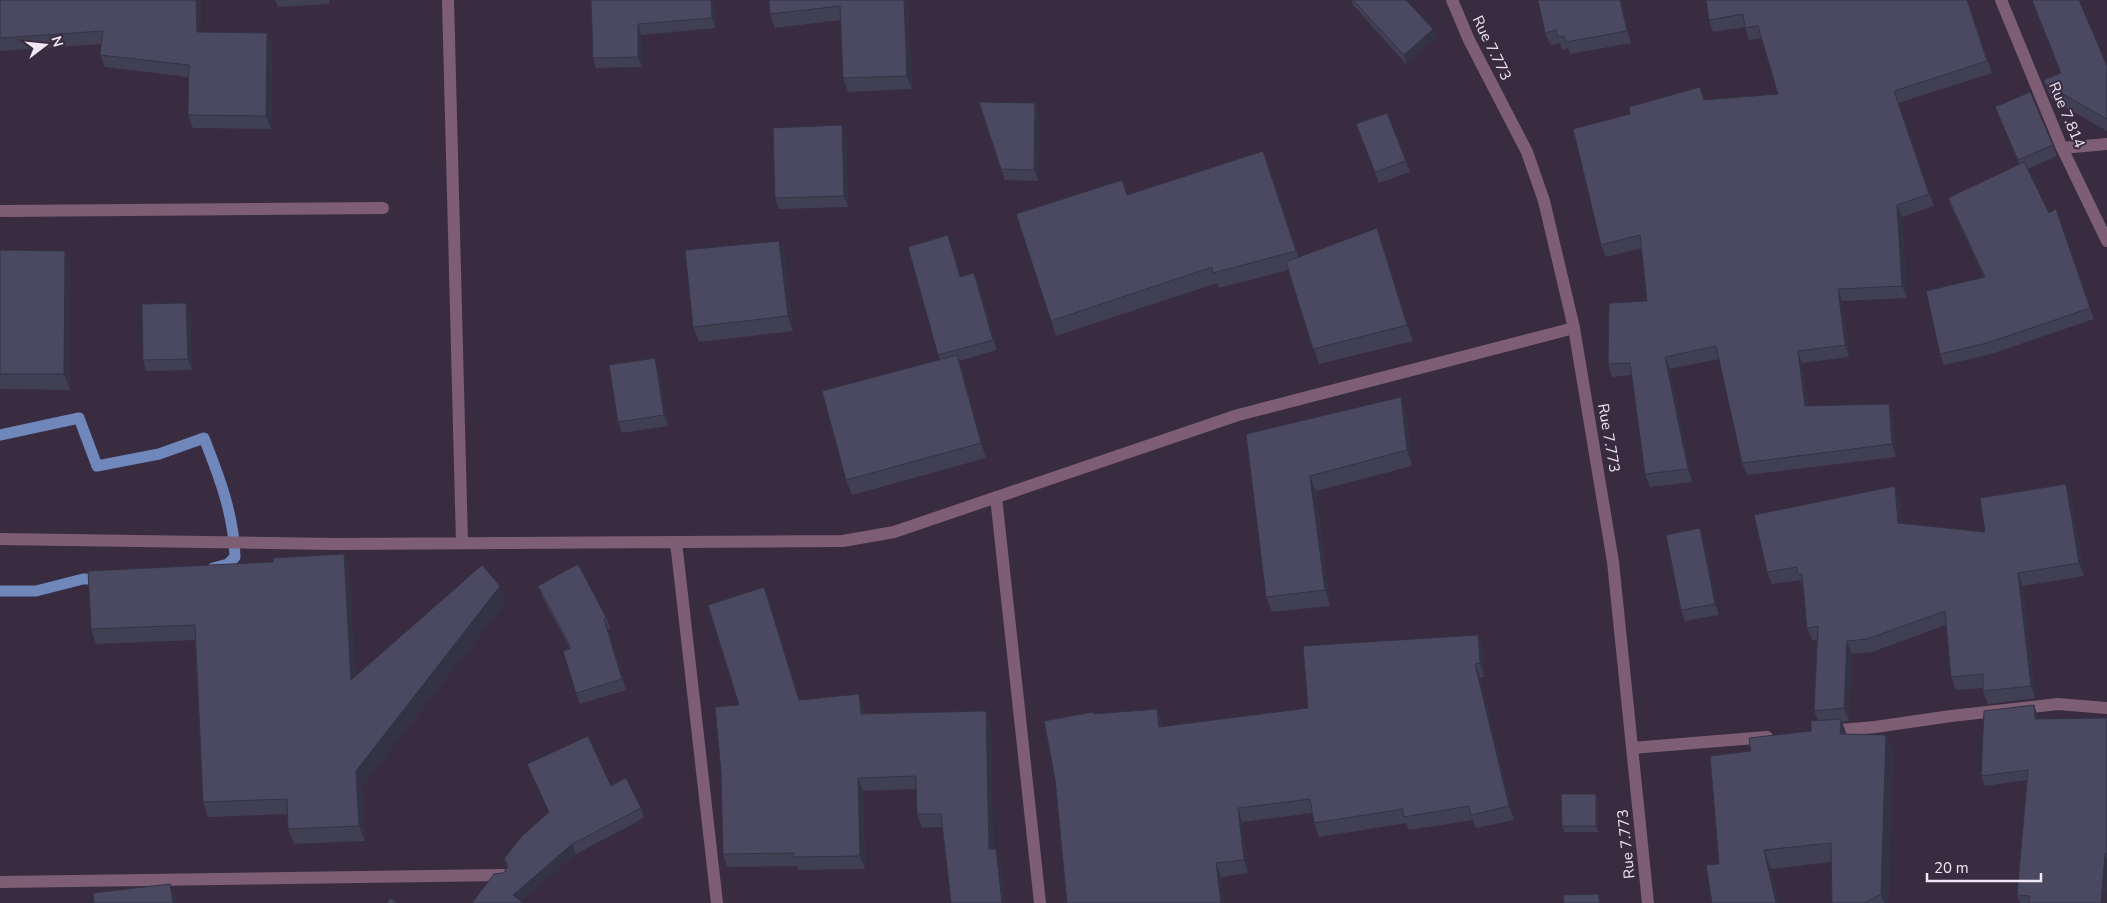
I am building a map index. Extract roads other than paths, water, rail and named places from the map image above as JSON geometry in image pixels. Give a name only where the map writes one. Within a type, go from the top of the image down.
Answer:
[{"type":"street","points":[[448,0],[462,543]]},
{"type":"street","name":"Rue 7.773","points":[[1452,0],[1469,40],[1527,152],[1544,201],[1574,328],[1613,562],[1648,903]]},
{"type":"street","name":"Rue 7.814","points":[[2001,0],[2062,148],[2107,241]]},
{"type":"street","points":[[2062,148],[2107,144]]},
{"type":"street","points":[[0,211],[382,208]]},
{"type":"street","points":[[0,539],[335,544],[843,541],[894,532],[1238,415],[1574,328]]},
{"type":"street","points":[[996,497],[1040,903]]},
{"type":"street","points":[[676,542],[718,903]]},
{"type":"street","points":[[1816,732],[1875,727],[2058,704],[2107,708]]},
{"type":"street","points":[[1632,748],[1778,736]]},
{"type":"street","points":[[0,882],[503,875]]},
{"type":"waterway","points":[[0,435],[79,418],[97,466],[159,454],[204,438],[225,496],[234,541],[235,557],[228,564],[213,568]]},
{"type":"waterway","points":[[0,591],[36,591],[83,579],[103,579]]}]
